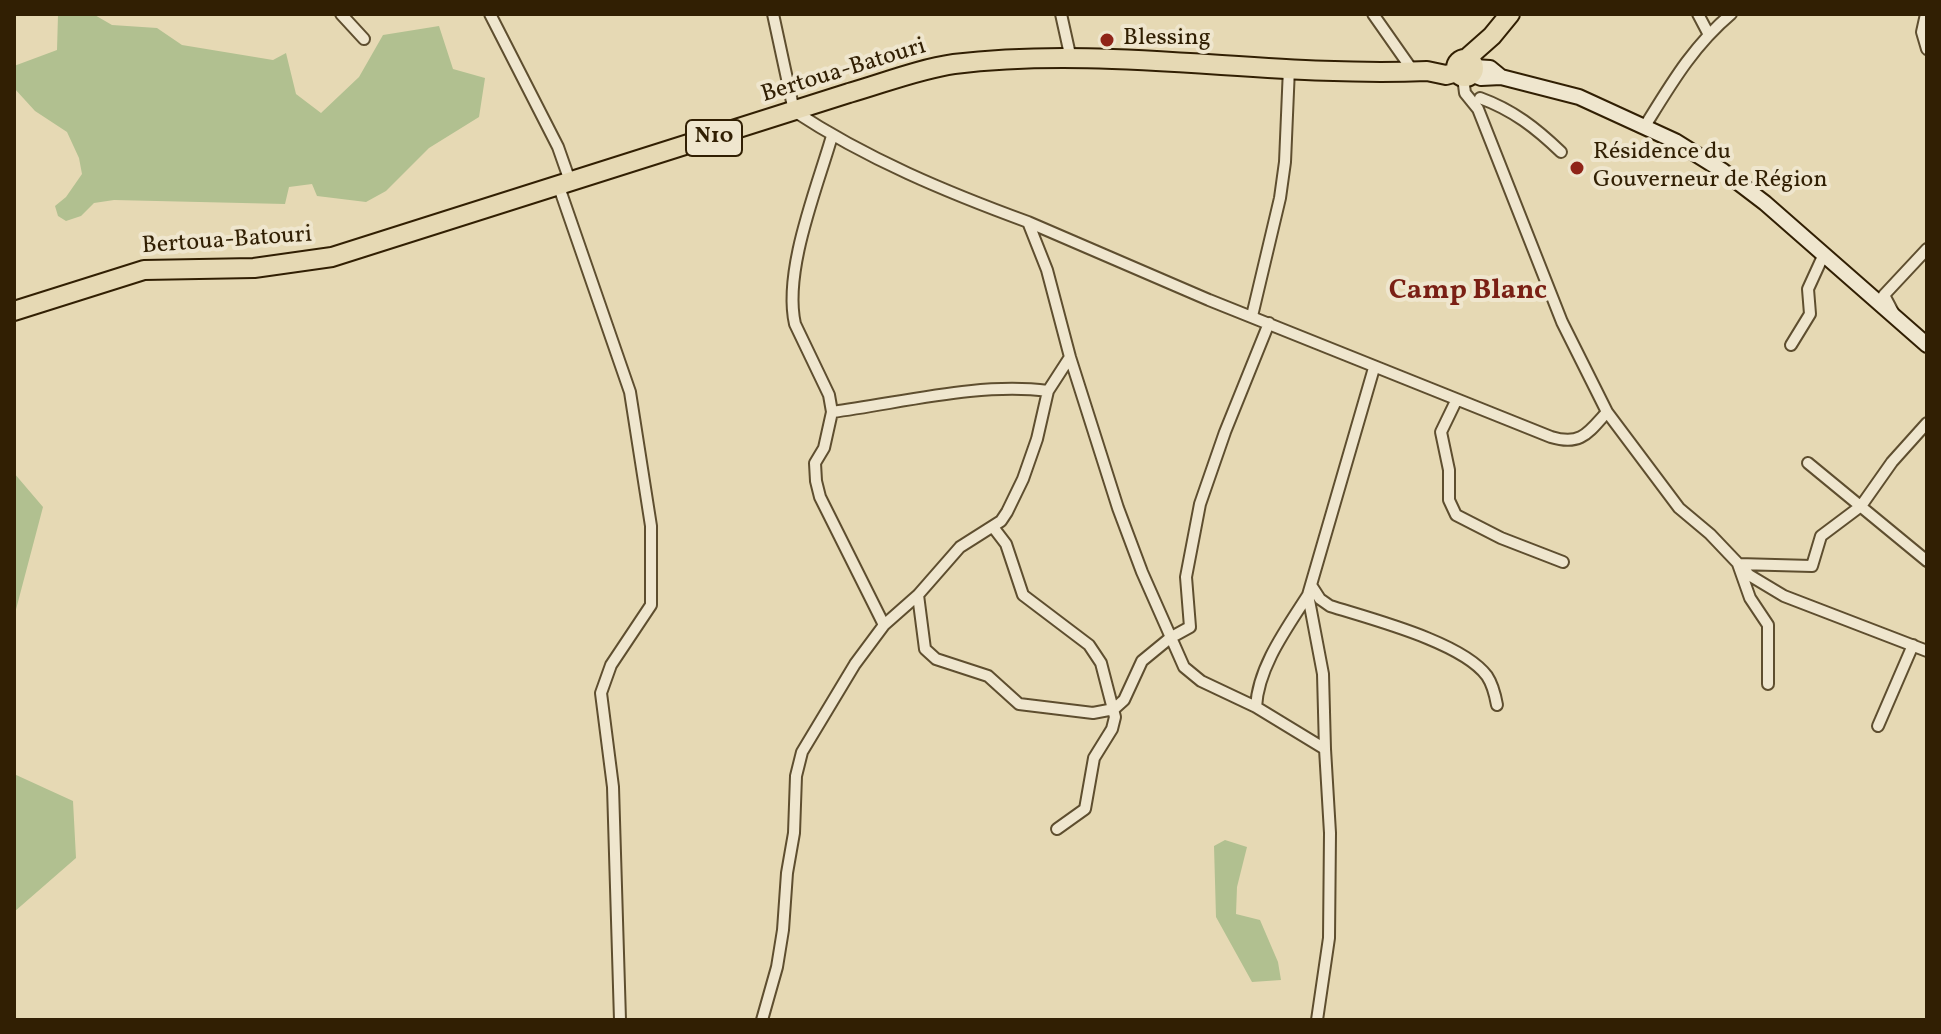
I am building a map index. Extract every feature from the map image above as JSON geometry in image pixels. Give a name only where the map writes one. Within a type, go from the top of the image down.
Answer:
[{"type":"highway","points":[[1467,69],[1484,56],[1492,36],[1510,14]]},
{"type":"highway","name":"Bertoua-Batouri","points":[[14,311],[144,270],[254,268],[332,257],[938,67],[977,62],[1071,59],[1420,71],[1446,75],[1467,69]]},
{"type":"main road","points":[[1467,69],[1481,78],[1501,77],[1579,97],[1645,126],[1723,171],[1927,345]]},
{"type":"street","points":[[341,14],[364,39]]},
{"type":"street","points":[[490,14],[558,147],[565,185],[630,392],[651,526],[651,605],[611,665],[601,693],[613,787],[620,1020]]},
{"type":"street","points":[[773,14],[794,111],[832,136],[937,187],[1028,222],[1374,368],[1551,437],[1571,442],[1579,440],[1607,412]]},
{"type":"street","points":[[1061,14],[1071,59]]},
{"type":"street","points":[[1373,14],[1420,71]]},
{"type":"street","points":[[1698,14],[1708,33]]},
{"type":"street","points":[[1645,126],[1675,77],[1708,33],[1731,14]]},
{"type":"street","points":[[1926,14],[1922,32],[1927,49]]},
{"type":"street","points":[[1252,316],[1280,198],[1289,68]]},
{"type":"street","points":[[1467,69],[1479,88],[1479,103],[1562,322],[1607,412],[1679,508],[1749,575],[1784,596],[1927,651]]},
{"type":"street","points":[[1479,103],[1503,106],[1531,123],[1561,152]]},
{"type":"street","points":[[832,136],[799,249],[792,312],[829,395],[832,412],[824,448],[815,463],[816,481],[825,510],[884,625]]},
{"type":"street","points":[[1028,222],[1047,270],[1070,357],[1118,508],[1184,667],[1195,678],[1256,707],[1325,749]]},
{"type":"street","points":[[1896,317],[1884,295],[1927,249]]},
{"type":"street","points":[[1791,345],[1810,314],[1808,289],[1824,254]]},
{"type":"street","points":[[918,595],[925,649],[936,659],[988,676],[1019,704],[1093,713],[1114,709],[1124,700],[1142,661],[1170,638],[1190,627],[1186,577],[1200,504],[1269,323]]},
{"type":"street","points":[[762,1020],[777,967],[783,930],[787,873],[794,833],[796,776],[802,752],[855,664],[884,625],[918,595],[960,547],[993,527],[1007,512],[1037,439],[1048,391],[1070,357]]},
{"type":"street","points":[[1256,707],[1256,693],[1266,668],[1310,590],[1338,484],[1374,368]]},
{"type":"street","points":[[832,412],[967,392],[1020,387],[1048,391]]},
{"type":"street","points":[[1456,401],[1441,432],[1449,470],[1452,509],[1456,515],[1501,538],[1563,562]]},
{"type":"street","points":[[1738,564],[1812,566],[1821,536],[1861,506],[1892,462],[1927,423]]},
{"type":"street","points":[[1808,463],[1927,561]]},
{"type":"street","points":[[993,527],[1006,544],[1023,595],[1075,633],[1098,656],[1114,709],[1112,729],[1094,758],[1085,809],[1057,829]]},
{"type":"street","points":[[1738,564],[1750,598],[1768,625],[1768,684]]},
{"type":"street","points":[[1310,590],[1330,606],[1443,645],[1465,657],[1487,676],[1497,705]]},
{"type":"street","points":[[1310,590],[1323,674],[1330,833],[1329,938],[1317,1020]]},
{"type":"street","points":[[1878,726],[1913,645]]},
{"type":"green space","points":[[93,14],[112,25],[157,28],[182,45],[273,60],[286,53],[296,94],[321,113],[359,77],[383,35],[439,26],[453,69],[485,78],[479,117],[429,148],[386,191],[366,202],[317,196],[312,184],[289,187],[285,204],[114,200],[94,203],[81,216],[66,221],[58,216],[55,206],[66,197],[82,174],[79,158],[67,132],[35,111],[14,88],[14,66],[57,50],[58,15]]},
{"type":"green space","points":[[14,473],[43,507],[14,617]]},
{"type":"green space","points":[[14,774],[73,801],[76,858],[14,912]]},
{"type":"green space","points":[[1225,840],[1247,847],[1237,887],[1236,914],[1260,920],[1278,962],[1281,980],[1252,982],[1216,917],[1214,846]]},
{"type":"place","name":"Blessing","points":[[1107,40]]},
{"type":"place","name":"Résidence du Gouverneur de Région","points":[[1577,168]]},
{"type":"district","name":"Camp Blanc","points":[[1468,293]]}]
